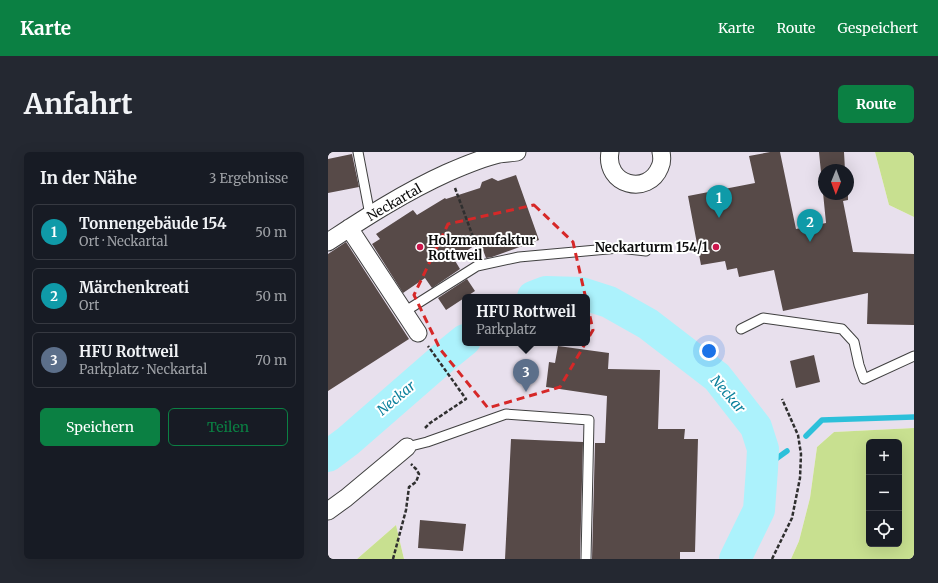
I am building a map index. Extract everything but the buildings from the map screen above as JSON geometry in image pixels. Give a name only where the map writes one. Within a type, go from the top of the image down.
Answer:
[{"type":"street","name":"Neckartal","points":[[328,242],[370,215],[460,164],[498,154],[517,152]]},
{"type":"street","points":[[607,152],[611,169],[615,176],[628,184],[636,185],[645,183],[652,179],[658,172],[661,164],[661,152]]},
{"type":"street","points":[[349,228],[418,333]]},
{"type":"street","points":[[328,511],[346,498],[403,450]]},
{"type":"lane","points":[[358,152],[370,215]]},
{"type":"lane","points":[[404,312],[477,266],[519,257],[619,248],[646,251]]},
{"type":"lane","points":[[741,329],[763,318],[842,329],[854,342],[864,380],[914,356]]},
{"type":"lane","points":[[403,450],[506,414],[589,420],[586,559]]},
{"type":"path","points":[[460,164],[483,265]]},
{"type":"path","points":[[393,559],[406,510],[409,487],[416,482],[419,474],[403,450],[430,423],[466,399],[418,333]]},
{"type":"path","points":[[772,559],[792,518],[800,478],[801,454],[798,435],[782,399]]},
{"type":"highlighted area","points":[[534,205],[573,242],[593,330],[560,387],[488,408],[440,349],[414,295],[448,224]]},
{"type":"shaded area","points":[[328,152],[875,152],[889,205],[914,217],[914,428],[834,432],[817,447],[810,498],[799,541],[791,559],[404,559],[396,525],[357,559],[328,559]]},
{"type":"green space","points":[[875,152],[914,152],[914,217],[889,205]]},
{"type":"green space","points":[[914,428],[914,559],[791,559],[799,541],[810,498],[817,447],[834,432]]},
{"type":"green space","points":[[396,525],[404,559],[357,559]]},
{"type":"waterway","name":"Neckar","points":[[541,294],[546,292],[584,294]]},
{"type":"waterway","name":"Neckar","points":[[590,296],[609,302],[648,324],[717,377],[756,427],[763,449],[759,510],[735,559]]},
{"type":"waterway","name":"Neckar","points":[[328,456],[348,441],[462,342]]},
{"type":"waterway","points":[[806,436],[822,420],[914,417]]},
{"type":"waterway","points":[[762,469],[787,451]]},
{"type":"place","name":"Tonnengebäude 154","points":[[719,218]]},
{"type":"place","name":"Märchenkreati","points":[[810,242]]},
{"type":"place","name":"Holzmanufaktur Rottweil","points":[[420,247]]},
{"type":"place","name":"Neckarturm 154/1","points":[[716,247]]},
{"type":"place","name":"HFU Rottweil","points":[[526,392]]}]
